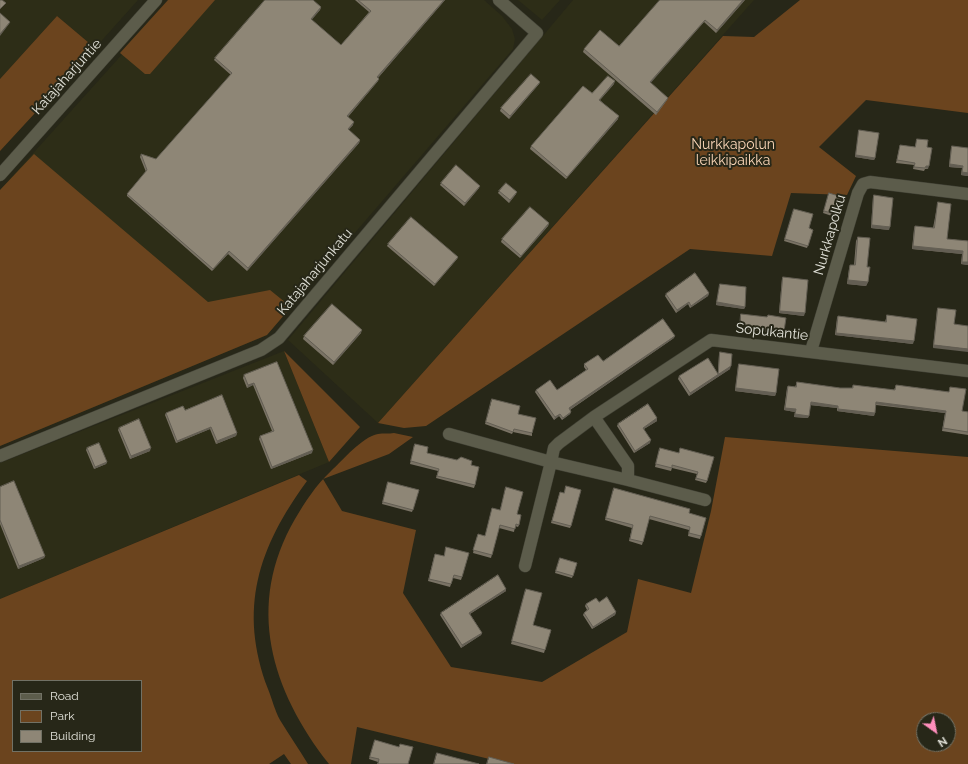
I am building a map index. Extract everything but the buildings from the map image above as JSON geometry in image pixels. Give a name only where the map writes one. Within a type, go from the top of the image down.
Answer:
[{"type":"street","name":"Katajaharjuntie","points":[[0,174],[156,0]]},
{"type":"street","name":"Katajaharjunkatu","points":[[0,456],[261,350],[279,338],[537,33],[500,0]]},
{"type":"street","name":"Nurkkapolku","points":[[811,351],[858,193],[863,184],[870,182],[968,194]]},
{"type":"street","name":"Sopukantie","points":[[525,566],[554,448],[594,417],[710,340],[968,371]]},
{"type":"street","points":[[594,417],[628,466],[628,480]]},
{"type":"street","points":[[449,434],[551,462],[705,500]]},
{"type":"shaded area","points":[[0,0],[138,0],[95,48],[57,16],[0,79]]},
{"type":"shaded area","points":[[171,0],[484,0],[502,16],[512,29],[515,39],[513,49],[267,335],[0,446],[0,190]]},
{"type":"shaded area","points":[[518,0],[560,0],[542,20]]},
{"type":"shaded area","points":[[573,0],[754,0],[378,423],[288,340]]},
{"type":"shaded area","points":[[284,351],[329,462],[0,599],[0,463]]},
{"type":"green space","points":[[168,0],[215,0],[150,74],[145,74],[120,53]]},
{"type":"green space","name":"Nurkkapolun leikkipaikka","points":[[800,0],[968,0],[968,113],[866,100],[819,147],[856,176],[847,195],[791,193],[772,256],[690,249],[426,426],[404,428],[378,423],[723,36],[754,37]]},
{"type":"green space","points":[[57,16],[95,48],[0,151],[0,79]]},
{"type":"green space","points":[[34,154],[208,302],[270,290],[291,307],[267,335],[0,446],[0,190]]},
{"type":"green space","points":[[284,351],[360,427],[329,462]]},
{"type":"green space","points":[[394,433],[413,437],[389,454],[323,479],[359,444],[372,436]]},
{"type":"green space","points":[[725,437],[968,457],[968,764],[510,764],[357,727],[351,764],[329,764],[309,736],[292,707],[280,677],[272,646],[268,615],[271,583],[280,551],[295,519],[323,479],[342,511],[416,530],[403,593],[451,667],[542,682],[627,632],[638,579],[691,593],[711,511]]},
{"type":"green space","points":[[299,475],[307,481],[290,506],[265,555],[258,580],[254,606],[255,632],[259,660],[268,689],[283,726],[308,764],[291,764],[284,754],[269,764],[0,764],[0,599]]}]
